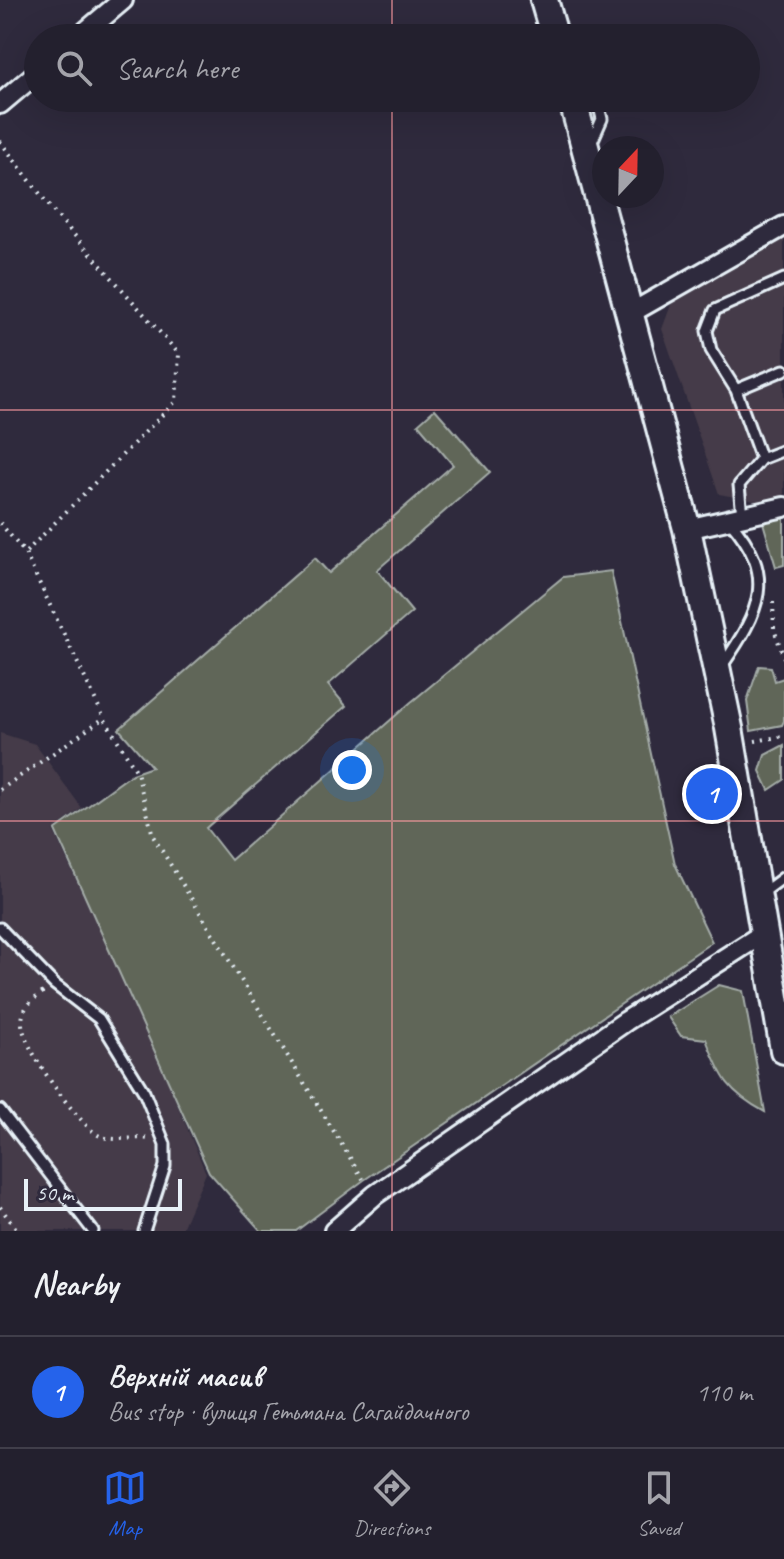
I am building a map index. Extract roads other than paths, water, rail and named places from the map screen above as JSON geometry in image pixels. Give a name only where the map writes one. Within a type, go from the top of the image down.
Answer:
[{"type":"main road","points":[[544,0],[553,24]]},
{"type":"main road","points":[[576,112],[687,529],[718,673],[784,1050]]},
{"type":"street","points":[[95,24],[123,0]]},
{"type":"street","points":[[0,104],[24,84]]},
{"type":"street","points":[[631,313],[784,226]]},
{"type":"street","points":[[687,529],[784,507]]},
{"type":"street","points":[[334,1231],[375,1195],[626,1021],[764,933]]},
{"type":"lane","points":[[587,153],[602,119],[600,112]]},
{"type":"lane","points":[[761,459],[736,390],[711,350],[707,331],[715,310],[784,279]]},
{"type":"lane","points":[[736,390],[784,370]]},
{"type":"lane","points":[[718,673],[752,622],[760,594],[748,542],[736,518],[739,485],[761,459],[784,450]]},
{"type":"lane","points":[[757,895],[784,877]]},
{"type":"lane","points":[[0,928],[54,984],[99,1019],[144,1092],[165,1144],[165,1166],[144,1231]]},
{"type":"lane","points":[[0,1110],[93,1231]]},
{"type":"place","name":"Верхній масив","points":[[712,794]]}]
